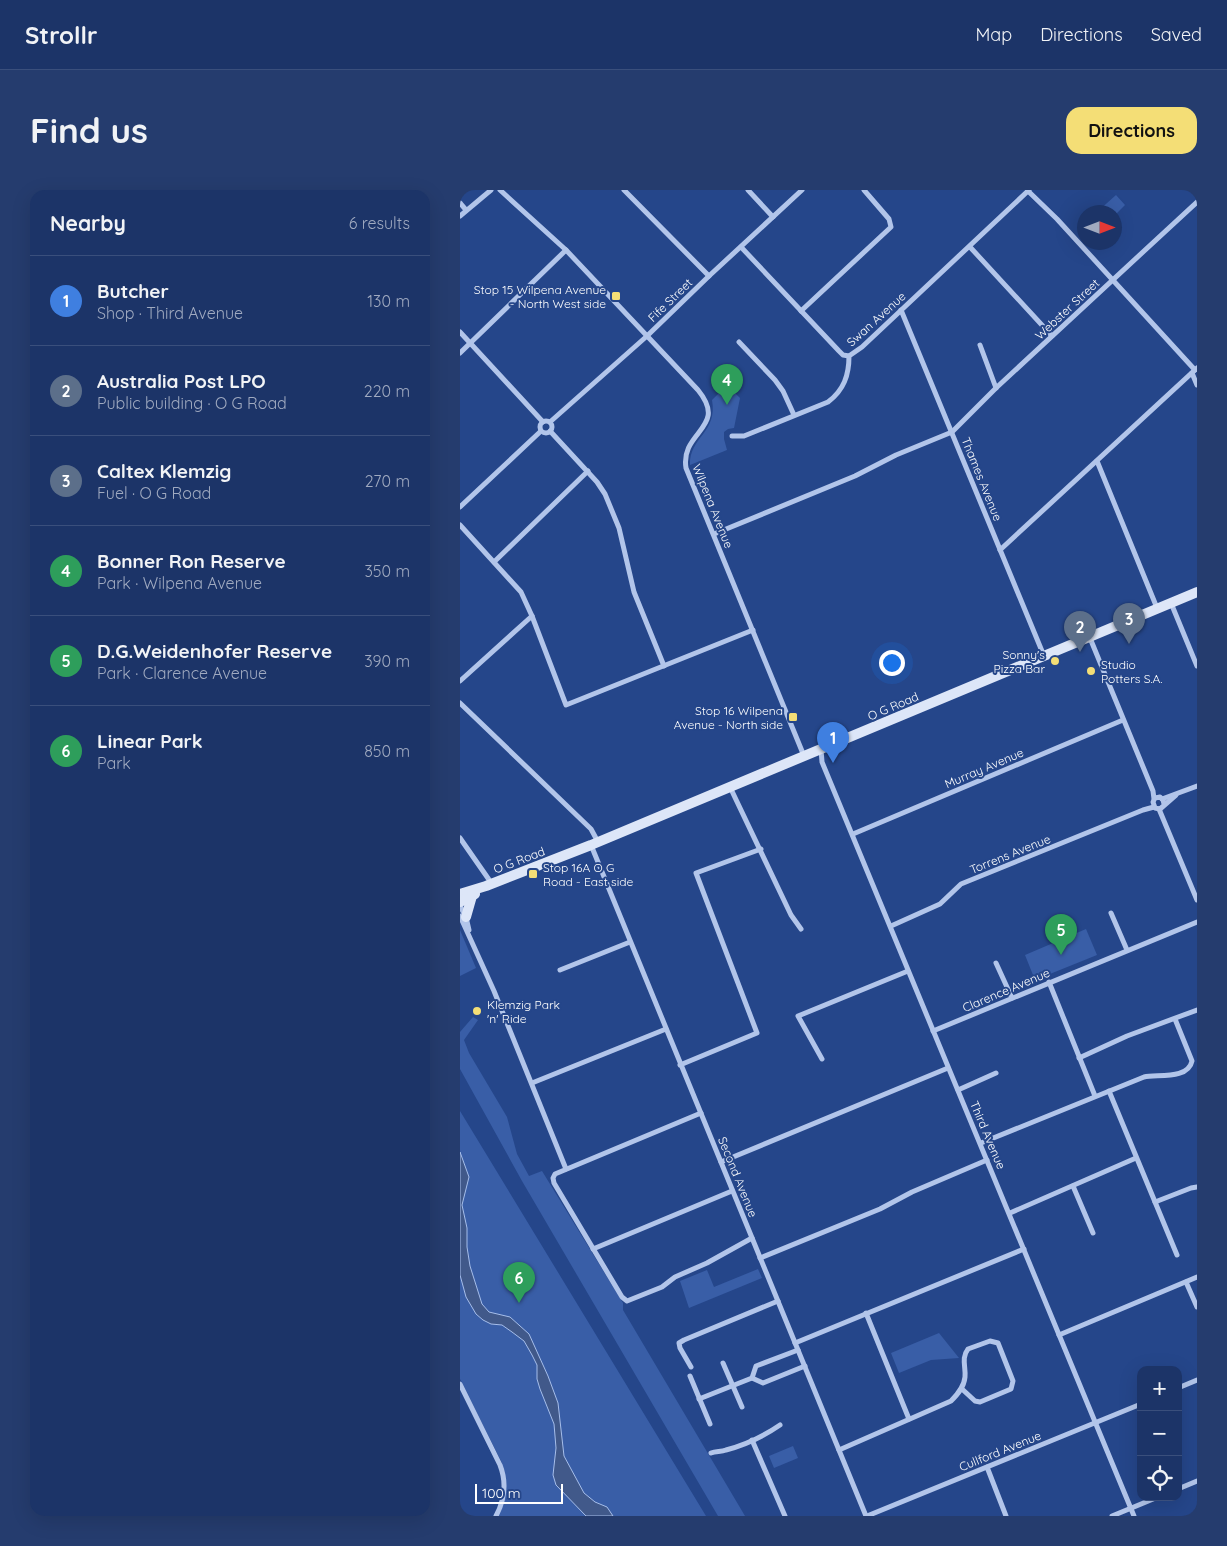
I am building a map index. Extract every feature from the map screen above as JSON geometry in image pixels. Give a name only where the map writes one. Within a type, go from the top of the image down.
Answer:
[{"type":"main road","name":"O G Road","points":[[460,894],[489,885],[594,844],[1197,592]]},
{"type":"main road","name":"O G Road","points":[[460,902],[489,885]]},
{"type":"main road","points":[[462,919],[472,896]]},
{"type":"street","points":[[460,216],[491,190]]},
{"type":"street","name":"Wilpena Avenue","points":[[500,190],[566,250],[698,390],[708,403],[709,410],[706,423],[689,445],[684,462],[753,630],[812,753]]},
{"type":"street","points":[[624,190],[709,276]]},
{"type":"street","points":[[748,190],[773,217]]},
{"type":"street","name":"Fife Street","points":[[550,422],[647,336],[802,190]]},
{"type":"street","points":[[801,311],[891,227],[889,219],[864,190]]},
{"type":"street","points":[[1029,190],[1195,370],[1197,385]]},
{"type":"street","name":"Swan Avenue","points":[[732,436],[744,436],[828,402],[840,392],[845,382],[849,366],[849,356],[862,347],[1029,190]]},
{"type":"street","name":"Webster Street","points":[[952,432],[996,388],[1197,202]]},
{"type":"street","points":[[460,203],[466,210]]},
{"type":"street","points":[[741,247],[839,351],[843,355],[849,356]]},
{"type":"street","points":[[970,247],[1052,336]]},
{"type":"street","points":[[460,353],[566,250]]},
{"type":"street","name":"Thames Avenue","points":[[901,310],[1044,656]]},
{"type":"street","points":[[460,332],[543,422],[550,422],[552,429],[550,431]]},
{"type":"street","points":[[739,342],[776,380],[784,391],[794,415]]},
{"type":"street","points":[[980,345],[996,388]]},
{"type":"street","points":[[1000,550],[1195,370]]},
{"type":"street","points":[[541,431],[540,425],[543,422]]},
{"type":"street","points":[[541,431],[545,433],[550,431]]},
{"type":"street","points":[[460,507],[541,431]]},
{"type":"street","points":[[550,431],[602,488],[619,528],[634,592],[664,666]]},
{"type":"street","points":[[714,534],[855,476],[952,432]]},
{"type":"street","points":[[1097,461],[1157,608]]},
{"type":"street","points":[[494,562],[588,471]]},
{"type":"street","points":[[460,525],[517,587],[532,616],[566,705],[753,630]]},
{"type":"street","points":[[1171,602],[1197,666]]},
{"type":"street","points":[[460,682],[532,616]]},
{"type":"street","points":[[1090,638],[1197,900]]},
{"type":"street","name":"Second Avenue","points":[[460,703],[590,829],[630,942],[866,1516]]},
{"type":"street","name":"Murray Avenue","points":[[853,834],[1123,720]]},
{"type":"street","name":"Third Avenue","points":[[812,753],[822,762]]},
{"type":"street","name":"Third Avenue","points":[[812,753],[822,762],[853,834],[1134,1516]]},
{"type":"street","name":"Torrens Avenue","points":[[890,926],[940,904],[961,884],[1197,786]]},
{"type":"street","points":[[730,787],[791,915],[801,929]]},
{"type":"street","points":[[460,838],[489,885]]},
{"type":"street","points":[[680,1065],[757,1033],[696,873],[761,849]]},
{"type":"street","points":[[460,906],[462,919],[566,1168]]},
{"type":"street","points":[[1111,913],[1127,950]]},
{"type":"street","name":"Clarence Avenue","points":[[933,1031],[1197,922]]},
{"type":"street","points":[[560,970],[630,942]]},
{"type":"street","points":[[996,963],[1012,998]]},
{"type":"street","points":[[822,1059],[798,1016],[908,971]]},
{"type":"street","points":[[1049,982],[1095,1096]]},
{"type":"street","points":[[1079,1058],[1127,1036],[1197,1010]]},
{"type":"street","points":[[981,1143],[1149,1076],[1173,1075],[1187,1070],[1192,1061],[1175,1019]]},
{"type":"street","points":[[532,1083],[666,1029]]},
{"type":"street","points":[[721,1162],[948,1068]]},
{"type":"street","points":[[958,1090],[996,1073]]},
{"type":"street","points":[[1110,1091],[1177,1255]]},
{"type":"street","points":[[701,1113],[566,1168],[555,1174],[553,1178],[554,1183],[593,1249],[627,1301],[662,1287],[675,1277],[707,1263],[752,1238]]},
{"type":"street","points":[[1010,1213],[1136,1158]]},
{"type":"street","points":[[760,1258],[880,1209],[912,1192],[987,1160]]},
{"type":"street","points":[[1073,1186],[1093,1233]]},
{"type":"street","points":[[1155,1202],[1197,1187]]},
{"type":"street","points":[[593,1249],[732,1191]]},
{"type":"street","points":[[795,1343],[1024,1249]]},
{"type":"street","points":[[1059,1335],[1197,1277]]},
{"type":"street","points":[[1186,1282],[1197,1307]]},
{"type":"street","points":[[691,1367],[679,1343],[778,1301]]},
{"type":"street","points":[[866,1313],[908,1418]]},
{"type":"street","points":[[839,1450],[908,1418],[952,1401],[962,1389],[965,1377],[964,1356],[968,1349],[990,1341],[998,1344],[1013,1382],[1011,1389],[980,1402],[975,1401],[962,1389]]},
{"type":"street","points":[[699,1399],[752,1378],[756,1366],[798,1350]]},
{"type":"street","points":[[723,1363],[742,1407]]},
{"type":"street","points":[[752,1378],[762,1384],[805,1366]]},
{"type":"street","points":[[690,1376],[710,1424]]},
{"type":"street","points":[[1182,1386],[1197,1380]]},
{"type":"street","points":[[460,1384],[504,1474],[504,1496],[496,1516]]},
{"type":"street","name":"Cullford Avenue","points":[[866,1516],[1137,1406]]},
{"type":"street","points":[[711,1453],[725,1451],[770,1433],[780,1425]]},
{"type":"street","points":[[752,1440],[786,1516]]},
{"type":"street","points":[[987,1467],[1006,1516]]},
{"type":"street","points":[[1182,1487],[1197,1481]]},
{"type":"street","points":[[1112,1516],[1148,1501]]},
{"type":"shaded area","points":[[1116,195],[1125,205],[1122,208],[1122,205],[1105,205]]},
{"type":"shaded area","points":[[727,385],[740,398],[734,428],[724,432],[727,450],[690,465],[694,448],[711,420],[713,411],[712,400]]},
{"type":"shaded area","points":[[1086,929],[1097,955],[1035,980],[1025,955]]},
{"type":"shaded area","points":[[460,930],[476,968],[460,976]]},
{"type":"shaded area","points":[[473,1017],[478,1020],[464,1040],[469,1053],[507,1117],[517,1154],[529,1176],[542,1171],[623,1303],[623,1310],[745,1516],[718,1516],[522,1181],[460,1069],[460,1032]]},
{"type":"shaded area","points":[[460,1111],[706,1516],[496,1516],[502,1508],[502,1463],[460,1379]]},
{"type":"shaded area","points":[[460,1152],[469,1177],[462,1205],[467,1228],[467,1247],[470,1266],[482,1304],[489,1312],[510,1317],[529,1334],[558,1403],[564,1456],[584,1493],[595,1502],[607,1507],[613,1516],[586,1516],[556,1485],[553,1475],[556,1448],[554,1424],[537,1379],[537,1365],[524,1341],[502,1325],[491,1324],[483,1320],[476,1314],[466,1297],[460,1275]]},
{"type":"shaded area","points":[[758,1269],[762,1278],[689,1308],[680,1281],[707,1270],[714,1287]]},
{"type":"shaded area","points":[[939,1333],[959,1358],[931,1360],[899,1373],[891,1353]]},
{"type":"shaded area","points":[[793,1446],[798,1458],[774,1468],[769,1456]]},
{"type":"place","name":"Stop 15 Wilpena Avenue - North West side","points":[[616,296]]},
{"type":"place","name":"Bonner Ron Reserve","points":[[727,405]]},
{"type":"place","name":"Caltex Klemzig","points":[[1129,644]]},
{"type":"place","name":"Australia Post LPO","points":[[1080,652]]},
{"type":"place","name":"Sonny's Pizza Bar","points":[[1055,661]]},
{"type":"place","name":"Studio Potters S.A.","points":[[1091,671]]},
{"type":"place","name":"Stop 16 Wilpena Avenue - North side","points":[[793,717]]},
{"type":"place","name":"Butcher","points":[[833,763]]},
{"type":"place","name":"Stop 16A O G Road - East side","points":[[533,874]]},
{"type":"place","name":"D.G.Weidenhofer Reserve","points":[[1061,955]]},
{"type":"place","name":"Klemzig Park 'n' Ride","points":[[477,1011]]},
{"type":"place","name":"Linear Park","points":[[519,1303]]}]
